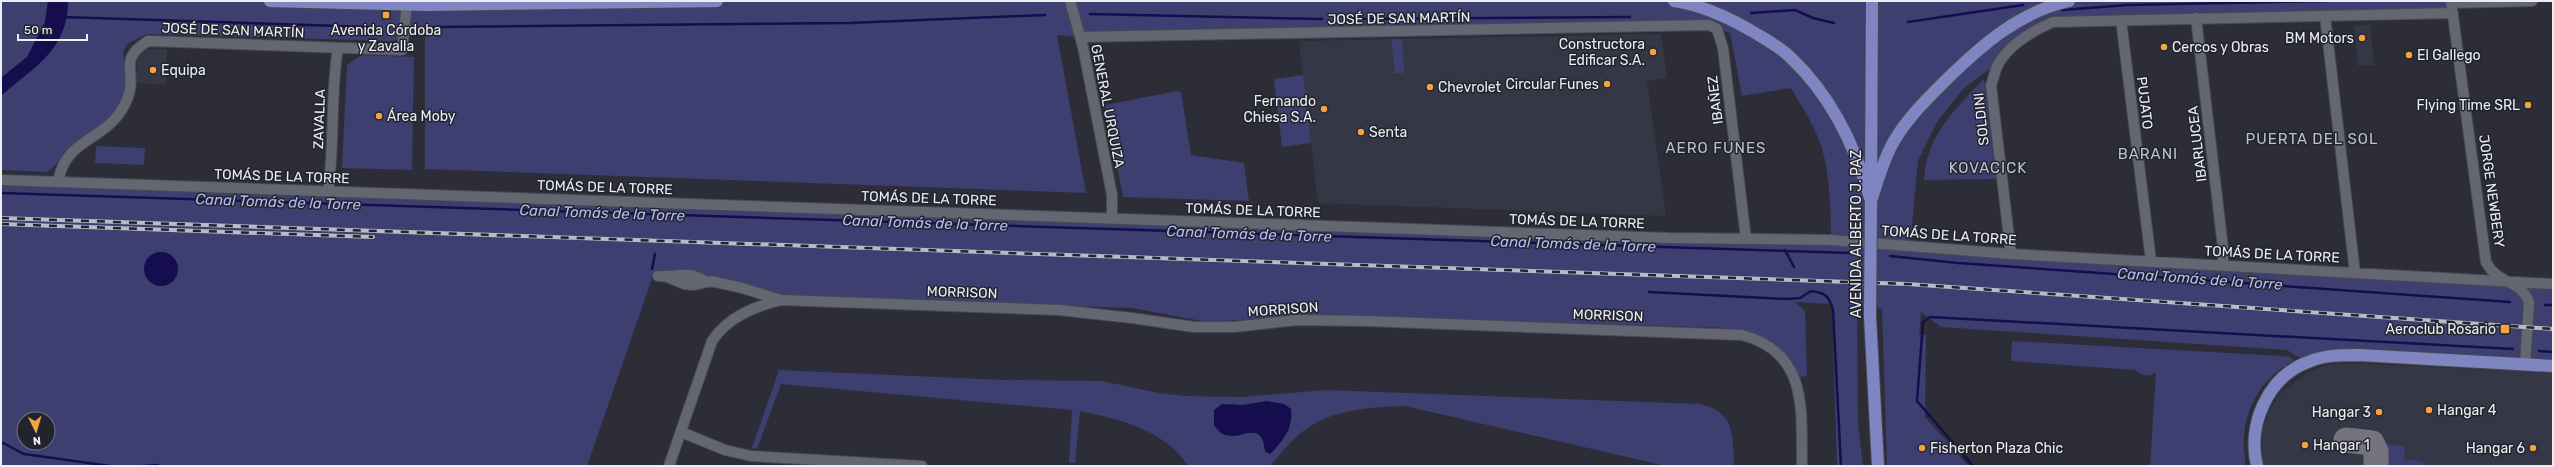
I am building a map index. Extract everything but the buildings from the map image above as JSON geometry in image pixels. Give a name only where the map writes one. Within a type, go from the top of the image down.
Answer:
[{"type":"main road","points":[[270,1],[407,4],[717,1]]},
{"type":"main road","points":[[1674,1],[1695,4],[1730,19],[1790,56],[1834,112],[1854,150],[1871,201]]},
{"type":"main road","name":"AVENIDA ALBERTO J. PAZ","points":[[1872,1],[1870,316],[1878,466]]},
{"type":"main road","points":[[1871,201],[1883,163],[1892,146],[1919,106],[1997,34],[2030,15],[2069,1]]},
{"type":"main road","points":[[2257,466],[2254,440],[2263,404],[2286,375],[2306,362],[2340,355],[2359,355],[2553,366]]},
{"type":"street","name":"GENERAL URQUIZA","points":[[1070,1],[1080,37],[1112,195],[1112,218]]},
{"type":"street","points":[[2121,20],[2325,16],[2532,1]]},
{"type":"street","name":"JOSÉ DE SAN MARTÍN","points":[[58,182],[60,168],[69,154],[118,118],[129,96],[130,56],[137,48],[148,41],[402,50],[407,4]]},
{"type":"street","name":"JORGE NEWBERY","points":[[2452,6],[2486,262],[2495,276],[2503,281],[2519,287],[2526,294],[2529,302],[2525,365]]},
{"type":"street","points":[[2325,16],[2355,273]]},
{"type":"street","name":"IBARLUCEA","points":[[2196,18],[2223,248],[2223,265]]},
{"type":"street","name":"SOLDINI","points":[[2011,254],[1991,85],[1999,62],[2021,39],[2053,22],[2121,20]]},
{"type":"street","name":"PUJATO","points":[[2121,20],[2151,262]]},
{"type":"street","name":"JOSÉ DE SAN MARTÍN","points":[[1080,37],[1697,25],[1709,25],[1717,29]]},
{"type":"street","name":"IBAÑEZ","points":[[1717,29],[1723,48],[1746,239]]},
{"type":"street","name":"ZAVALLA","points":[[328,192],[332,163],[335,68],[338,48]]},
{"type":"street","name":"TOMÁS DE LA TORRE","points":[[1,180],[1653,238],[1831,240],[2011,254],[2553,284]]},
{"type":"street","name":"MORRISON","points":[[663,276],[684,284],[694,285],[705,281],[742,288],[781,300],[1059,310],[1194,327],[1234,327],[1298,320],[1728,334],[1755,339],[1781,356],[1793,372],[1799,391],[1802,466]]},
{"type":"street","points":[[742,288],[751,308]]},
{"type":"street","name":"MORRISON","points":[[681,432],[712,341],[720,330],[751,308],[781,300]]},
{"type":"street","points":[[669,466],[681,432],[725,450],[751,456],[922,466]]},
{"type":"shaded area","points":[[1,1],[48,1],[45,22],[27,57],[1,78]]},
{"type":"shaded area","points":[[48,1],[68,1],[62,33],[46,56],[1,96],[1,78],[27,57],[45,22]]},
{"type":"shaded area","points":[[68,1],[2451,1],[2453,13],[2053,22],[1964,88],[1937,122],[1918,161],[1910,246],[2553,284],[2553,366],[2359,355],[2306,362],[2287,350],[1941,327],[1921,312],[1919,334],[1926,335],[1925,417],[1968,466],[1887,466],[1882,309],[1857,306],[1858,424],[1863,466],[1837,466],[1832,304],[1795,302],[1805,311],[1807,376],[1800,377],[1786,355],[1770,342],[1750,333],[1725,328],[1319,315],[1207,322],[1132,308],[778,297],[654,273],[587,466],[1,466],[1,180],[1831,240],[1831,217],[1827,171],[1822,148],[1816,132],[1791,88],[1742,96],[1730,33],[1717,29],[1080,37],[1057,35],[1086,193],[425,169],[425,33],[391,41],[147,34],[128,43],[123,52],[126,70],[124,95],[112,117],[78,142],[48,172],[1,170],[1,96],[63,29]]},
{"type":"shaded area","points":[[2370,24],[2374,65],[2358,66],[2354,26]]},
{"type":"shaded area","points":[[1661,34],[1667,78],[1647,81],[1666,216],[1318,203],[1299,41]]},
{"type":"shaded area","points":[[1391,39],[1402,39],[1404,73],[1395,73]]},
{"type":"shaded area","name":"Equipa","points":[[146,49],[167,49],[166,85],[136,83],[137,56]]},
{"type":"shaded area","name":"Área Moby","points":[[361,55],[414,57],[412,170],[342,168],[347,65]]},
{"type":"shaded area","points":[[1303,75],[1311,143],[1282,147],[1274,79]]},
{"type":"shaded area","points":[[1984,79],[1996,179],[1924,180],[1927,159],[1938,134],[1959,105]]},
{"type":"shaded area","points":[[1177,91],[1181,92],[1191,155],[1244,163],[1249,201],[1123,197],[1105,105]]},
{"type":"shaded area","points":[[96,146],[145,148],[144,165],[95,163]]},
{"type":"shaded area","points":[[158,252],[164,252],[168,253],[175,259],[178,269],[177,276],[171,283],[164,286],[158,286],[154,285],[147,279],[144,272],[144,266],[145,262],[151,255]]},
{"type":"shaded area","points":[[2012,341],[2282,356],[2291,357],[2293,361],[2279,370],[2268,381],[2258,392],[2252,405],[2244,434],[2246,466],[2150,466],[2156,373],[2145,375],[2140,374],[2135,370],[2011,361]]},
{"type":"shaded area","points":[[2351,363],[2553,373],[2553,466],[2263,466],[2262,431],[2269,410],[2282,392],[2308,372],[2329,364]]},
{"type":"shaded area","points":[[779,370],[1004,380],[1102,381],[1159,393],[1184,396],[1243,397],[1326,390],[1700,404],[1720,413],[1730,426],[1734,466],[1666,466],[1405,406],[1361,409],[1319,421],[1295,438],[1270,466],[1188,466],[1179,454],[1154,435],[1125,422],[1080,411],[1075,463],[1069,463],[1072,410],[781,384],[757,449],[752,448]],"holes":[[[1233,404],[1292,416],[1289,430],[1270,454],[1265,451],[1262,438],[1256,433],[1246,433],[1234,436]]]},
{"type":"shaded area","points":[[1267,401],[1284,404],[1291,409],[1289,428],[1283,439],[1270,454],[1265,451],[1260,435],[1249,433],[1230,436],[1223,434],[1214,425],[1214,410],[1222,404],[1243,405]]},
{"type":"shaded area","points":[[2385,444],[2405,446],[2404,460],[2423,461],[2423,466],[2383,466]]},
{"type":"waterway","points":[[2062,10],[2127,5],[2327,1]]},
{"type":"waterway","points":[[1908,22],[2023,5]]},
{"type":"waterway","points":[[1751,13],[1795,10],[1813,18],[1834,23]]},
{"type":"waterway","points":[[1090,14],[1322,19]]},
{"type":"waterway","points":[[434,27],[850,23],[1045,15]]},
{"type":"waterway","points":[[63,17],[369,27]]},
{"type":"waterway","points":[[1352,19],[1630,17]]},
{"type":"waterway","name":"Canal Tomás de la Torre","points":[[1,193],[1850,253]]},
{"type":"waterway","points":[[1785,250],[1794,267]]},
{"type":"waterway","points":[[652,269],[655,254]]},
{"type":"waterway","name":"Canal Tomás de la Torre","points":[[1890,256],[1958,263],[2510,302]]},
{"type":"waterway","points":[[1649,292],[1787,299],[1800,298],[1811,291],[1826,296],[1830,301],[1833,310],[1841,466]]},
{"type":"waterway","name":"Canal Tomás de la Torre","points":[[2545,305],[2553,305]]},
{"type":"waterway","points":[[1973,466],[1917,401],[1923,322],[1930,317],[2513,349]]},
{"type":"waterway","points":[[2539,351],[2553,352]]},
{"type":"waterway","points":[[1,442],[24,454],[110,466]]},
{"type":"waterway","points":[[143,466],[158,465]]},
{"type":"taxiway","points":[[2346,440],[2372,443],[2376,451],[2376,466]]},
{"type":"railway","points":[[1,218],[1907,284],[2553,329]]},
{"type":"railway","points":[[1,224],[373,237]]},
{"type":"place","name":"Avenida Córdoba y Zavalla","points":[[386,15]]},
{"type":"place","name":"BM Motors","points":[[2362,38]]},
{"type":"place","name":"Cercos y Obras","points":[[2164,47]]},
{"type":"place","name":"Constructora Edificar S.A.","points":[[1653,52]]},
{"type":"place","name":"El Gallego","points":[[2409,55]]},
{"type":"place","name":"Equipa","points":[[153,70]]},
{"type":"place","name":"Circular Funes","points":[[1607,84]]},
{"type":"place","name":"Chevrolet","points":[[1430,87]]},
{"type":"place","name":"Flying Time SRL","points":[[2528,105]]},
{"type":"place","name":"Fernando Chiesa S.A.","points":[[1324,109]]},
{"type":"place","name":"Área Moby","points":[[379,116]]},
{"type":"place","name":"Senta","points":[[1361,132]]},
{"type":"place","name":"Aeroclub Rosario","points":[[2505,329]]},
{"type":"place","name":"Hangar 4","points":[[2429,410]]},
{"type":"place","name":"Hangar 3","points":[[2379,412]]},
{"type":"place","name":"Hangar 1","points":[[2305,445]]},
{"type":"place","name":"Fisherton Plaza Chic","points":[[1922,448]]},
{"type":"place","name":"Hangar 6","points":[[2533,448]]},
{"type":"district","name":"PUERTA DEL SOL","points":[[2312,139]]},
{"type":"district","name":"AERO FUNES","points":[[1716,148]]},
{"type":"district","name":"BARANI","points":[[2148,154]]},
{"type":"district","name":"KOVACICK","points":[[1988,168]]}]
